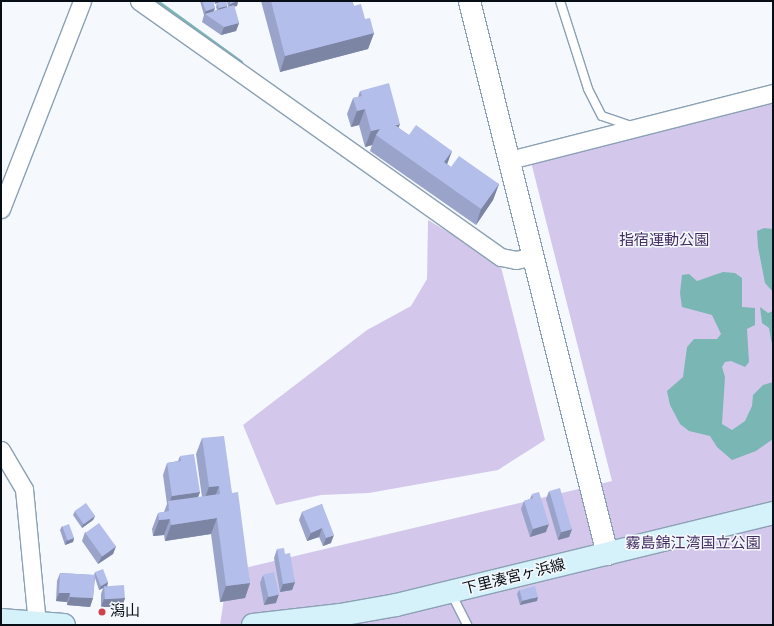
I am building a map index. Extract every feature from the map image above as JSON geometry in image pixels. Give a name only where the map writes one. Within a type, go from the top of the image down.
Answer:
[{"type":"main road","name":"下里湊宮ヶ浜線","points":[[253,625],[340,615],[451,593],[773,513]]},
{"type":"main road","points":[[1,620],[64,625]]},
{"type":"street","points":[[1,209],[82,1]]},
{"type":"street","points":[[139,1],[501,257],[516,260],[534,256]]},
{"type":"street","points":[[469,1],[534,256],[607,554]]},
{"type":"street","points":[[510,160],[632,127],[773,93]]},
{"type":"street","points":[[1,450],[24,489],[37,624]]},
{"type":"lane","points":[[560,1],[588,89],[602,116],[632,127]]},
{"type":"lane","points":[[451,593],[467,625]]},
{"type":"green space","name":"指宿運動公園","points":[[773,102],[773,625],[220,625],[228,572],[612,481],[531,162]]},
{"type":"green space","points":[[428,220],[500,263],[545,440],[498,470],[369,493],[321,495],[276,505],[243,425],[367,330],[411,306],[427,279]]},
{"type":"water","points":[[764,228],[773,229],[773,292],[765,283],[758,247],[757,231]]},
{"type":"water","points":[[723,272],[735,273],[742,278],[742,307],[755,308],[755,325],[747,329],[749,362],[745,367],[731,361],[725,362],[722,367],[725,377],[722,424],[732,430],[745,421],[752,406],[753,395],[763,385],[773,382],[773,439],[756,451],[732,460],[717,447],[710,436],[689,431],[680,424],[670,405],[667,391],[683,377],[687,347],[694,339],[717,339],[721,334],[712,315],[682,307],[680,293],[682,275],[689,274],[697,281]]},
{"type":"water","points":[[760,307],[768,313],[773,311],[773,350],[769,328],[762,323]]},
{"type":"building","points":[[202,1],[213,1],[215,8],[206,11]]},
{"type":"building","points":[[226,1],[227,6],[219,8],[217,3]]},
{"type":"building","points":[[230,1],[238,1],[230,4]]},
{"type":"building","points":[[271,1],[352,1],[354,6],[361,4],[365,19],[370,18],[374,33],[285,56]]},
{"type":"building","points":[[234,5],[239,23],[224,27],[205,14]]},
{"type":"building","points":[[389,83],[400,124],[395,125],[409,135],[416,125],[452,151],[444,162],[451,167],[459,156],[499,184],[481,209],[376,135],[380,129],[371,131],[365,109],[357,111],[353,98],[362,96],[360,91]]},
{"type":"building","points":[[224,436],[232,493],[238,492],[250,583],[226,586],[217,518],[171,525],[170,519],[159,520],[158,513],[169,511],[168,501],[220,494],[219,486],[209,487],[202,438]]},
{"type":"building","points":[[194,454],[200,492],[172,496],[167,463],[181,461],[180,456]]},
{"type":"building","points":[[560,488],[572,529],[561,532],[549,491]]},
{"type":"building","points":[[539,492],[549,524],[533,529],[524,501],[533,498],[532,494]]},
{"type":"building","points":[[86,503],[95,516],[84,524],[75,511]]},
{"type":"building","points":[[322,504],[334,535],[326,538],[322,528],[311,533],[302,512]]},
{"type":"building","points":[[99,523],[116,546],[102,556],[85,533]]},
{"type":"building","points":[[69,524],[74,538],[68,540],[62,526]]},
{"type":"building","points":[[284,548],[285,554],[290,553],[295,582],[283,584],[277,549]]},
{"type":"building","points":[[103,569],[108,582],[101,586],[95,572]]},
{"type":"building","points":[[274,572],[279,594],[268,597],[263,574]]},
{"type":"building","points":[[60,573],[95,575],[93,598],[70,597],[70,593],[59,593]]},
{"type":"building","points":[[124,585],[125,598],[105,599],[104,586]]},
{"type":"building","points":[[535,586],[538,597],[522,601],[520,590]]},
{"type":"waterway","points":[[156,1],[240,62]]},
{"type":"place","name":"潟山","points":[[102,612]]},
{"type":"park label","name":"霧島錦江湾国立公園","points":[[693,544]]}]
